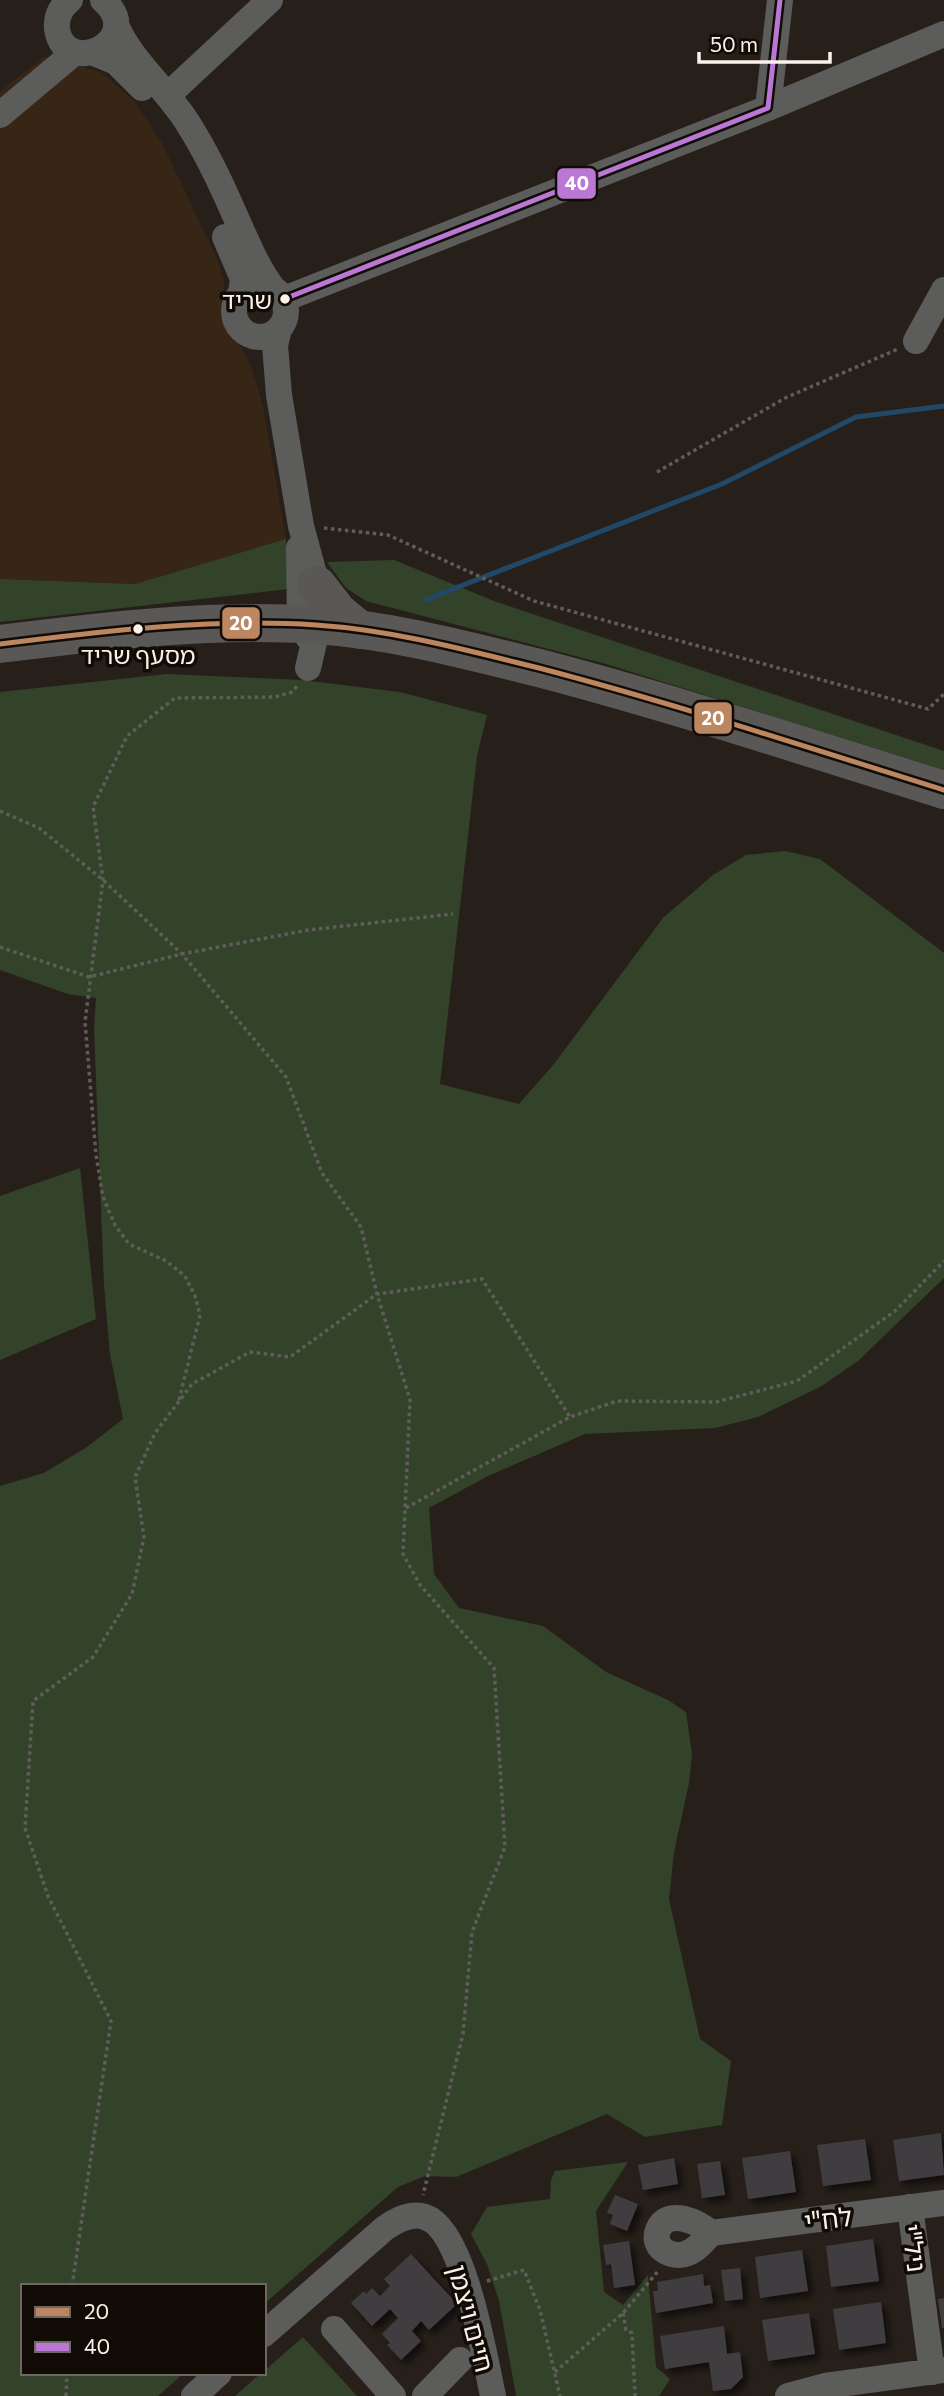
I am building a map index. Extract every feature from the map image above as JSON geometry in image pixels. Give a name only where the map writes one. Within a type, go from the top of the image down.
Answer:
[{"type":"highway","points":[[317,584],[338,612],[360,630]]},
{"type":"highway","points":[[0,644],[134,629],[246,623],[310,641],[638,694]]},
{"type":"highway","points":[[0,660],[310,641],[360,630],[438,644],[638,694],[944,790]]},
{"type":"street","points":[[103,0],[111,7],[116,25],[127,46],[169,95],[201,145],[254,258],[278,293],[286,315],[275,345],[279,395],[301,526],[317,584],[310,641]]},
{"type":"street","points":[[169,95],[270,0]]},
{"type":"street","points":[[768,108],[780,0]]},
{"type":"street","points":[[64,3],[57,20],[57,30],[67,46],[108,58],[126,71],[154,102],[173,129],[195,169],[237,263],[243,279],[241,293]]},
{"type":"street","points":[[0,115],[85,52],[109,43],[116,25]]},
{"type":"street","points":[[279,395],[249,335],[237,324],[234,316],[236,299],[241,293],[256,285],[278,293],[768,108],[944,34]]},
{"type":"street","points":[[916,341],[944,290]]},
{"type":"street","points":[[249,335],[265,336],[279,329]]},
{"type":"street","points":[[301,526],[298,561],[310,641]]},
{"type":"street","name":"לח\"י","points":[[711,2233],[944,2203]]},
{"type":"street","name":"ניל\"י","points":[[910,2207],[938,2371]]},
{"type":"street","points":[[266,2332],[385,2228],[399,2218],[417,2216]]},
{"type":"street","name":"חיים ויצמן","points":[[417,2216],[427,2217],[437,2224],[447,2237],[469,2287],[493,2396]]},
{"type":"street","points":[[688,2218],[700,2223],[711,2233],[693,2251],[684,2255],[671,2255],[661,2249],[657,2241],[658,2230],[663,2224],[674,2219],[688,2218]]},
{"type":"street","points":[[334,2329],[393,2396]]},
{"type":"street","points":[[425,2396],[460,2360]]},
{"type":"street","points":[[788,2396],[825,2386],[938,2371]]},
{"type":"street","points":[[195,2395],[217,2375]]},
{"type":"path","points":[[657,472],[785,398],[916,341]]},
{"type":"path","points":[[301,526],[388,535],[534,601],[928,709],[944,694]]},
{"type":"path","points":[[178,1402],[200,1315],[195,1296],[185,1276],[166,1261],[129,1244],[116,1224],[103,1197],[93,1131],[85,1022],[103,880],[93,807],[127,736],[175,698],[285,695],[297,687],[310,641]]},
{"type":"path","points":[[0,811],[40,828],[103,880],[182,954],[286,1077],[321,1173],[361,1227],[377,1294],[410,1400],[402,1555],[420,1585],[494,1668],[506,1847],[472,1932],[463,2034],[417,2216]]},
{"type":"path","points":[[0,947],[89,977],[182,954],[308,930],[453,914]]},
{"type":"path","points":[[405,1508],[570,1416],[617,1401],[716,1402],[797,1381],[895,1311],[944,1261]]},
{"type":"path","points":[[72,2284],[111,2021],[48,1896],[25,1828],[33,1702],[93,1657],[132,1594],[144,1537],[135,1477],[155,1433],[192,1384],[250,1352],[290,1357],[377,1294],[482,1279],[570,1416]]},
{"type":"path","points":[[555,2372],[623,2313],[671,2255]]},
{"type":"path","points":[[469,2287],[524,2270],[540,2310],[560,2396]]},
{"type":"path","points":[[623,2313],[626,2330],[632,2333],[635,2396]]},
{"type":"path","points":[[66,2396],[67,2375]]},
{"type":"shaded area","points":[[44,57],[101,72],[135,102],[162,143],[218,261],[224,281],[222,319],[239,343],[252,369],[263,406],[286,539],[135,584],[0,579],[0,91]]},
{"type":"green space","points":[[286,539],[288,589],[0,622],[0,579],[135,584]]},
{"type":"green space","points":[[394,560],[494,601],[944,751],[944,770],[606,664],[366,601],[346,588],[327,562]]},
{"type":"green space","points":[[167,674],[302,680],[400,692],[487,715],[477,756],[440,1084],[519,1104],[554,1064],[663,918],[713,875],[746,855],[785,851],[820,859],[944,953],[944,1278],[858,1361],[820,1387],[758,1417],[715,1428],[585,1434],[488,1476],[429,1508],[434,1574],[459,1608],[543,1626],[606,1672],[668,1700],[686,1712],[692,1754],[689,1783],[674,1852],[669,1899],[700,2039],[731,2061],[722,2125],[645,2137],[607,2114],[456,2177],[425,2176],[398,2187],[266,2302],[266,2284],[21,2284],[21,2375],[182,2375],[158,2396],[0,2396],[0,1486],[44,1473],[87,1447],[123,1419],[110,1354],[104,1285],[94,1028],[96,998],[68,994],[0,970],[0,692]]},
{"type":"green space","points":[[80,1168],[96,1319],[0,1360],[0,1196]]},
{"type":"green space","points":[[628,2162],[596,2211],[604,2292],[623,2305],[648,2275],[656,2367],[670,2379],[659,2396],[516,2396],[499,2301],[487,2264],[471,2234],[487,2207],[550,2199],[551,2180],[555,2171]]},
{"type":"green space","points":[[303,2337],[357,2396],[235,2396],[259,2375],[266,2375],[266,2369]]},
{"type":"building","points":[[941,2133],[944,2175],[899,2181],[893,2140]]},
{"type":"building","points":[[865,2139],[871,2180],[823,2186],[817,2145]]},
{"type":"building","points":[[790,2151],[796,2192],[748,2199],[742,2158]]},
{"type":"building","points":[[674,2158],[678,2184],[643,2190],[638,2165]]},
{"type":"building","points":[[720,2161],[725,2195],[702,2198],[697,2164]]},
{"type":"building","points":[[615,2195],[638,2204],[627,2231],[610,2224],[613,2215],[607,2213]]},
{"type":"building","points":[[873,2239],[879,2281],[831,2287],[826,2246]]},
{"type":"building","points":[[629,2241],[635,2285],[614,2288],[611,2264],[606,2265],[603,2245]]},
{"type":"building","points":[[802,2250],[808,2291],[760,2298],[755,2257]]},
{"type":"building","points":[[411,2254],[457,2304],[429,2330],[421,2321],[412,2331],[421,2341],[401,2360],[387,2345],[390,2343],[382,2334],[398,2318],[390,2309],[372,2326],[351,2303],[364,2291],[366,2294],[372,2288],[380,2296],[390,2286],[384,2279]]},
{"type":"building","points":[[740,2268],[743,2299],[725,2301],[721,2270]]},
{"type":"building","points":[[703,2274],[704,2286],[710,2285],[713,2303],[656,2313],[653,2291],[658,2291],[657,2282]]},
{"type":"building","points":[[944,2298],[944,2328],[942,2328],[938,2299]]},
{"type":"building","points":[[881,2302],[886,2343],[839,2350],[833,2309]]},
{"type":"building","points":[[809,2313],[815,2354],[768,2361],[762,2320]]},
{"type":"building","points":[[724,2326],[727,2354],[740,2352],[743,2377],[731,2389],[713,2391],[709,2362],[665,2369],[660,2336]]},
{"type":"waterway","points":[[425,600],[722,484],[856,417],[944,406]]},
{"type":"transit line","name":"40","points":[[284,299],[768,108],[780,0]]},
{"type":"transit line","name":"20","points":[[0,644],[118,630],[237,623],[316,625],[373,631],[456,648],[590,682],[944,790]]},
{"type":"place","name":"שריד","points":[[285,299]]},
{"type":"place","name":"מסעף שריד","points":[[138,629]]}]
